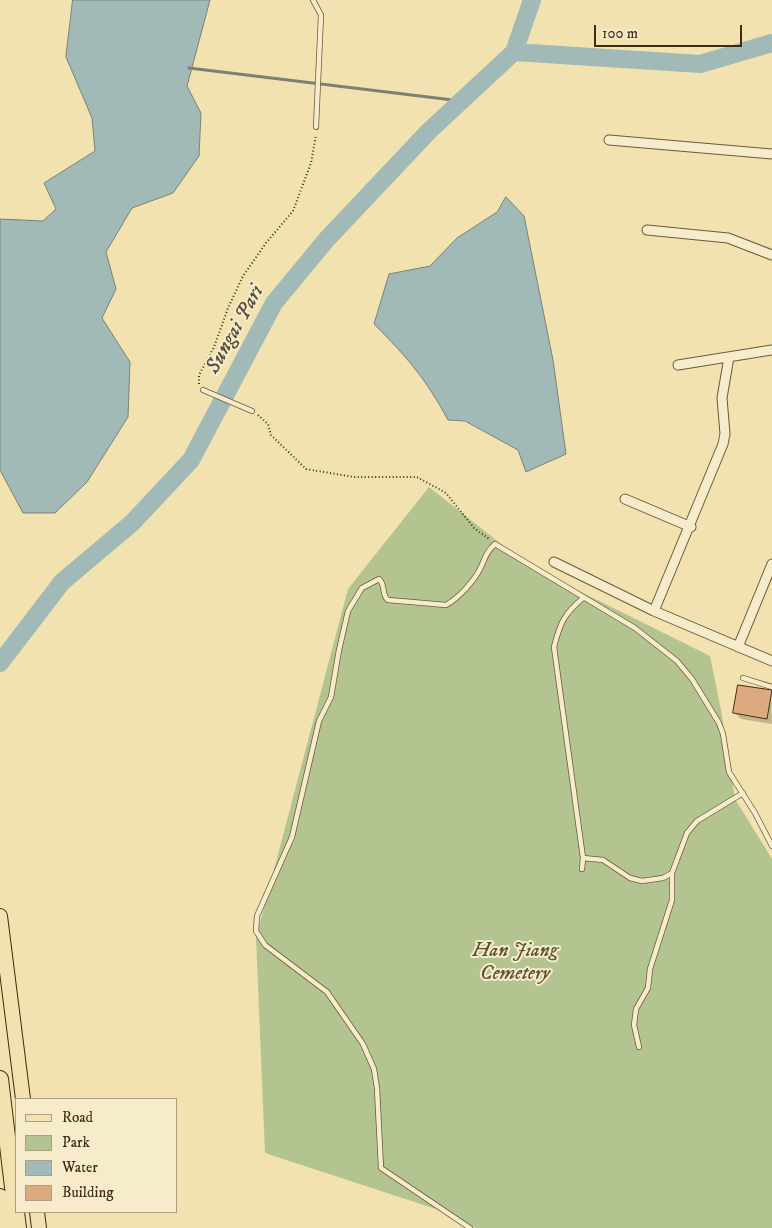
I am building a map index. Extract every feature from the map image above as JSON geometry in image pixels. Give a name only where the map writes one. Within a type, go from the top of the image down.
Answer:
[{"type":"highway","points":[[0,1079],[15,1204]]},
{"type":"highway","points":[[0,1197],[4,1228]]},
{"type":"highway","points":[[16,1213],[18,1228]]},
{"type":"main road","points":[[0,916],[23,1098]]},
{"type":"main road","points":[[37,1213],[39,1228]]},
{"type":"street","points":[[609,140],[772,154]]},
{"type":"street","points":[[647,230],[728,238],[772,255]]},
{"type":"street","points":[[678,365],[772,350]]},
{"type":"street","points":[[654,611],[691,527],[723,444],[725,428],[723,406],[728,357]]},
{"type":"street","points":[[625,499],[691,527]]},
{"type":"street","points":[[554,562],[654,611],[772,661]]},
{"type":"street","points":[[738,647],[772,564]]},
{"type":"lane","points":[[313,0],[321,15],[316,127]]},
{"type":"lane","points":[[203,390],[252,411]]},
{"type":"lane","points":[[470,1228],[380,1168],[378,1095],[374,1069],[364,1044],[327,992],[265,945],[255,928],[257,916],[292,837],[319,721],[331,696],[344,627],[356,595],[362,588],[377,578],[382,582],[384,596],[388,600],[446,604],[451,602],[474,578],[487,551],[495,544],[635,628],[661,647],[692,679],[724,734],[727,767],[772,846]]},
{"type":"lane","points":[[582,869],[583,858],[554,647],[561,622],[569,609],[583,598]]},
{"type":"lane","points":[[743,678],[772,687]]},
{"type":"lane","points":[[639,1048],[634,1025],[636,1009],[648,988],[650,969],[672,900],[672,873],[688,833],[697,821],[743,793]]},
{"type":"lane","points":[[583,858],[603,860],[630,878],[642,881],[663,878],[672,873]]},
{"type":"path","points":[[203,390],[199,386],[199,375],[214,347],[235,293],[266,243],[293,211],[300,195],[315,146],[316,127]]},
{"type":"path","points":[[252,411],[264,419],[270,427],[271,435],[306,469],[354,477],[410,475],[428,481],[446,493],[474,528],[495,544]]},
{"type":"green space","name":"Han Jiang Cemetery","points":[[429,487],[529,566],[710,656],[721,710],[735,799],[772,859],[772,1228],[476,1228],[448,1213],[265,1153],[256,938],[348,589]]},
{"type":"water","points":[[73,0],[210,0],[187,86],[201,113],[199,156],[173,193],[132,208],[106,252],[116,289],[102,318],[130,362],[128,417],[87,482],[55,513],[23,513],[0,470],[0,219],[43,221],[56,209],[44,183],[95,151],[92,118],[66,57]]},
{"type":"water","points":[[506,197],[524,216],[553,360],[566,454],[526,472],[518,450],[465,421],[448,420],[432,392],[415,369],[374,324],[389,274],[430,266],[457,238],[497,212]]},
{"type":"building","points":[[738,685],[772,690],[767,719],[733,713]]},
{"type":"waterway","name":"Sungai Pari","points":[[0,663],[62,582],[132,523],[191,460],[274,303],[327,239],[429,131],[514,52],[532,0]]},
{"type":"waterway","points":[[514,52],[700,64],[772,43]]},
{"type":"waterway","points":[[189,68],[461,101]]}]
